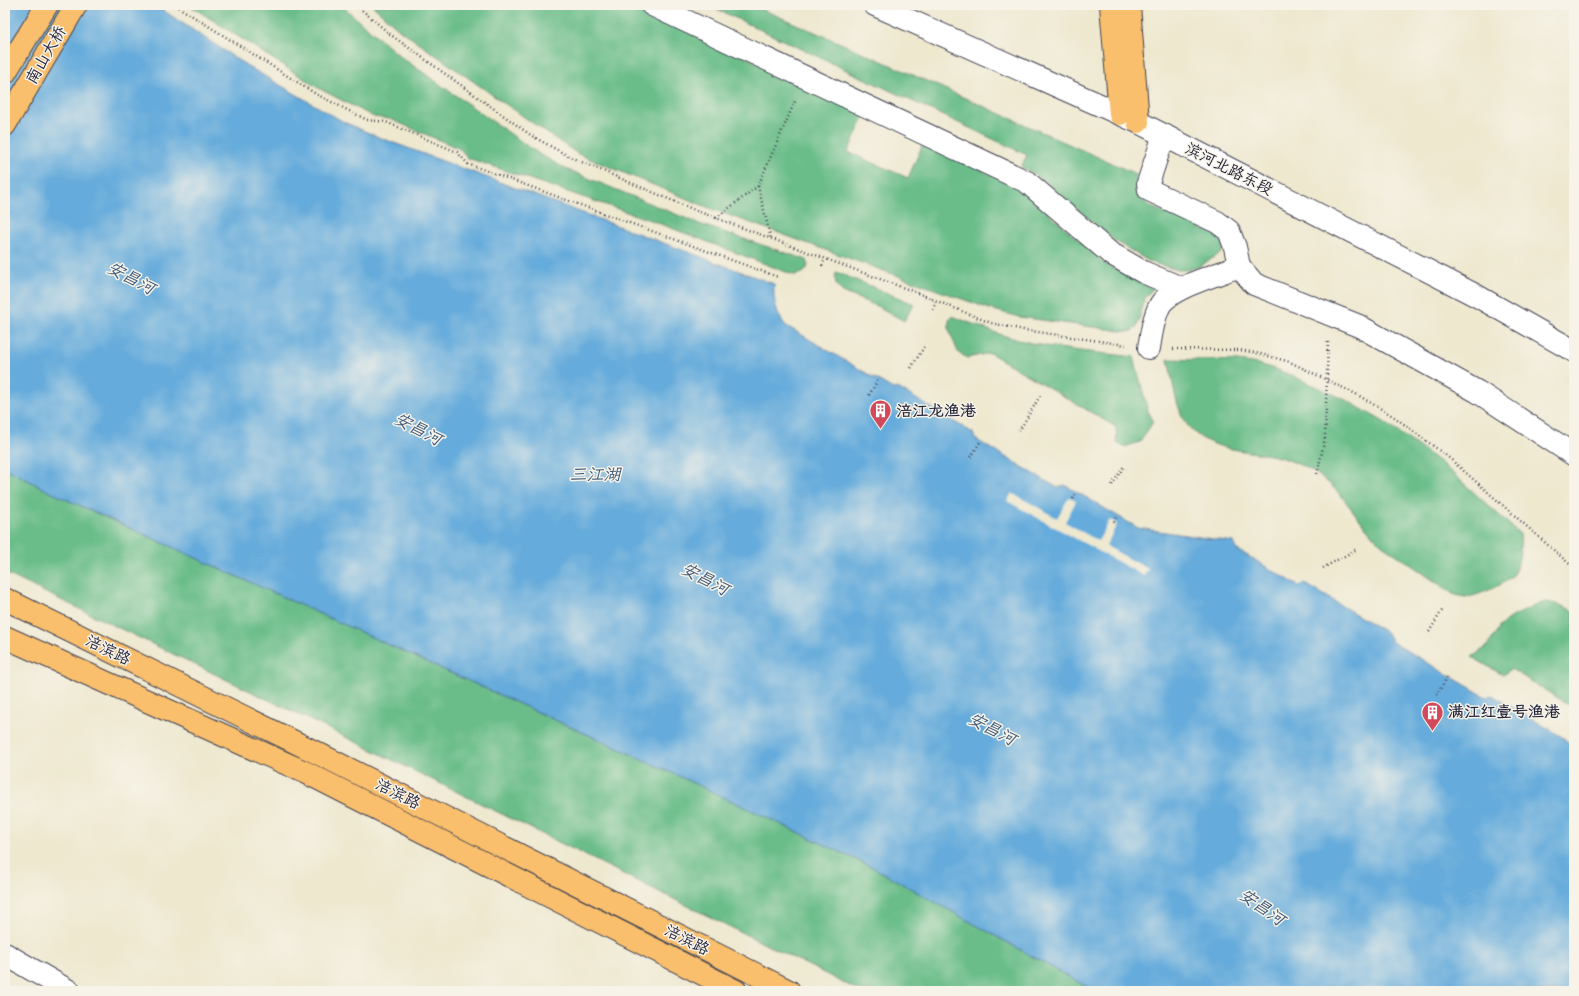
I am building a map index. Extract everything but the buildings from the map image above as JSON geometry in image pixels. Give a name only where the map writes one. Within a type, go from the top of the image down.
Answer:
[{"type":"main road","name":"南山大桥","points":[[5,74],[47,5]]},
{"type":"main road","name":"南山大桥","points":[[5,125],[76,5]]},
{"type":"main road","points":[[1111,5],[1129,118]]},
{"type":"main road","points":[[1129,5],[1129,118]]},
{"type":"main road","name":"涪滨路","points":[[5,599],[314,752],[789,991]]},
{"type":"main road","name":"涪滨路","points":[[5,637],[307,773],[736,991]]},
{"type":"street","points":[[652,5],[1027,182],[1110,252],[1144,272],[1181,288]]},
{"type":"street","name":"滨河北路东段","points":[[875,5],[1164,135],[1478,296],[1574,351]]},
{"type":"street","points":[[1164,135],[1148,183],[1149,190],[1217,222],[1229,231],[1235,246],[1239,266],[1254,284],[1359,326],[1478,392],[1574,455]]},
{"type":"street","points":[[1149,348],[1152,326],[1162,302],[1181,288],[1239,266]]},
{"type":"street","points":[[5,954],[69,991]]},
{"type":"path","points":[[175,5],[316,94],[367,120],[386,122],[457,152],[468,164],[778,277]]},
{"type":"path","points":[[356,5],[391,35],[532,136],[570,157],[716,218],[991,323],[1024,330],[1149,348],[1240,350],[1290,362],[1356,394],[1393,416],[1448,457],[1574,568]]},
{"type":"path","points":[[716,218],[758,186],[805,78]]},
{"type":"path","points":[[758,186],[771,239]]},
{"type":"path","points":[[822,266],[825,259]]},
{"type":"path","points":[[933,310],[936,301]]},
{"type":"path","points":[[1317,474],[1325,438],[1329,314]]},
{"type":"path","points":[[911,368],[924,347]]},
{"type":"path","points":[[869,395],[878,380]]},
{"type":"path","points":[[1018,431],[1040,396]]},
{"type":"path","points":[[971,457],[980,442]]},
{"type":"path","points":[[1112,485],[1124,466]]},
{"type":"path","points":[[1073,499],[1076,492]]},
{"type":"path","points":[[1114,522],[1117,516]]},
{"type":"path","points":[[1323,568],[1358,549]]},
{"type":"path","points":[[1429,632],[1443,609]]},
{"type":"path","points":[[1436,695],[1449,675]]},
{"type":"green space","points":[[189,5],[341,5],[401,57],[539,154],[566,169],[702,225],[807,260],[807,269],[801,274],[794,275],[653,221],[468,158],[460,149],[390,119],[374,117],[320,89]]},
{"type":"green space","points":[[372,5],[639,5],[865,115],[848,152],[908,178],[922,146],[925,144],[1021,188],[1105,264],[1153,289],[1149,292],[1143,302],[1138,325],[1129,332],[1019,317],[990,309],[712,209],[578,154],[400,30]]},
{"type":"green space","points":[[708,5],[752,5],[1136,174],[1138,192],[1149,206],[1219,236],[1225,245],[1221,253],[1198,267],[1188,270],[1178,270],[1150,262],[1115,241],[1038,176],[1021,167],[1027,155]]},
{"type":"green space","points":[[836,272],[914,304],[904,321],[881,308],[843,292],[836,284]]},
{"type":"green space","points":[[952,316],[1019,340],[1062,348],[1134,357],[1149,415],[1153,422],[1140,442],[1124,447],[1117,443],[1116,427],[990,353],[967,358],[958,352],[949,330],[949,320]]},
{"type":"green space","points":[[1168,359],[1238,361],[1258,364],[1293,376],[1346,400],[1384,422],[1440,462],[1520,534],[1519,556],[1515,572],[1509,579],[1485,592],[1468,597],[1453,594],[1381,544],[1339,493],[1319,475],[1307,468],[1282,458],[1226,448],[1201,438],[1191,429],[1180,412]]},
{"type":"green space","points":[[5,468],[50,492],[666,770],[874,868],[1094,991],[860,991],[360,744],[5,573]]},
{"type":"green space","points":[[1547,602],[1560,605],[1574,611],[1574,708],[1511,669],[1503,675],[1472,657],[1488,646],[1500,626],[1508,619],[1536,605]]},
{"type":"water","name":"三江湖","points":[[5,5],[155,5],[249,67],[344,122],[378,137],[774,284],[776,306],[785,325],[893,389],[898,388],[973,433],[975,439],[1058,488],[1065,485],[1138,528],[1233,542],[1236,549],[1299,586],[1304,583],[1387,633],[1392,642],[1486,697],[1492,695],[1564,738],[1574,747],[1574,991],[1094,991],[874,868],[666,770],[50,492],[5,468]]},
{"type":"pier","points":[[1012,493],[1057,518],[1069,497],[1076,501],[1065,522],[1098,541],[1110,520],[1114,522],[1117,524],[1106,546],[1148,569],[1144,576],[1007,501]]},
{"type":"place","name":"涪江龙渔港","points":[[880,430]]},
{"type":"place","name":"满江红壹号渔港","points":[[1432,732]]},
{"type":"water label","name":"安昌河","points":[[131,278]]},
{"type":"water label","name":"安昌河","points":[[418,429]]},
{"type":"water label","name":"安昌河","points":[[705,579]]},
{"type":"water label","name":"安昌河","points":[[992,729]]},
{"type":"water label","name":"安昌河","points":[[1262,907]]}]
